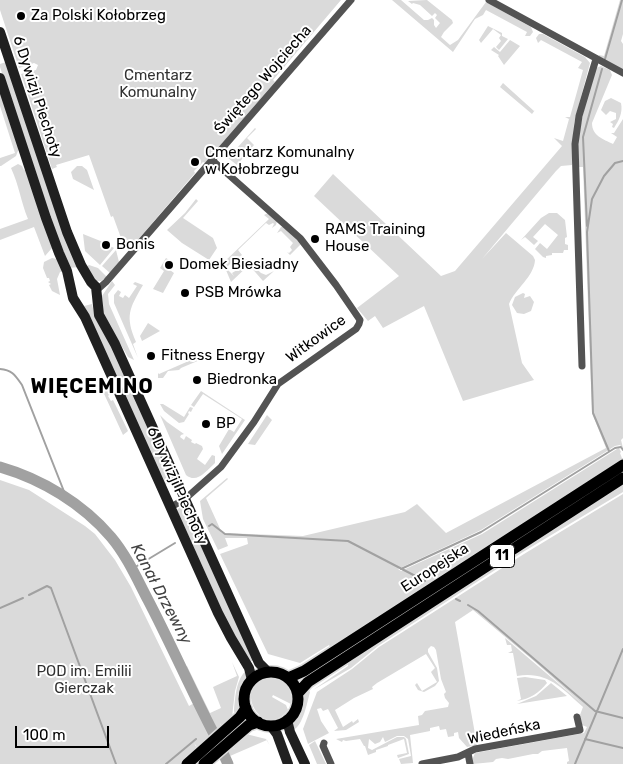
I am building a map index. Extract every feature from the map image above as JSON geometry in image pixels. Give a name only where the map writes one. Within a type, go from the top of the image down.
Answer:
[{"type":"main road","name":"Europejska","points":[[288,678],[306,670],[623,465]]},
{"type":"main road","name":"Europejska","points":[[298,693],[308,682],[623,478]]},
{"type":"main road","points":[[287,720],[279,725],[271,726],[258,722],[246,708],[245,692],[252,680],[268,672],[278,673],[288,678],[298,693]]},
{"type":"main road","name":"11","points":[[287,720],[296,708],[298,693]]},
{"type":"main road","points":[[187,764],[240,717],[246,708]]},
{"type":"main road","points":[[204,764],[249,725],[258,722]]},
{"type":"street","name":"Świętego Wojciecha","points":[[95,290],[106,282],[351,0]]},
{"type":"street","points":[[489,0],[623,73]]},
{"type":"street","name":"6 Dywizji Piechoty","points":[[0,32],[67,232],[80,265],[95,290],[100,319],[115,344],[259,663],[268,672]]},
{"type":"street","points":[[582,366],[575,165],[576,133],[579,116],[596,59]]},
{"type":"street","name":"6 Dywizji Piechoty","points":[[0,78],[46,218],[67,271],[73,291],[73,298],[77,302],[226,630],[251,671],[252,680]]},
{"type":"street","name":"Witkowice","points":[[185,499],[221,467],[254,422],[278,384],[356,329],[360,320],[300,238],[212,160]]},
{"type":"street","points":[[73,291],[79,283],[84,281],[95,290],[88,304],[77,302]]},
{"type":"street","points":[[171,507],[185,499]]},
{"type":"street","name":"Wiedeńska","points":[[422,764],[458,757],[475,749],[580,730],[578,716]]},
{"type":"street","points":[[287,720],[290,732],[305,764]]},
{"type":"street","points":[[271,726],[277,734],[288,764]]},
{"type":"street","points":[[324,744],[331,764]]},
{"type":"street","points":[[468,753],[470,764]]},
{"type":"green space","name":"Cmentarz Komunalny","points":[[0,0],[341,0],[273,80],[275,82],[205,163],[203,162],[194,171],[195,173],[131,248],[121,238],[113,216],[111,217],[89,155],[56,165],[57,167],[52,169],[21,74],[36,70],[38,65],[34,63],[19,68],[0,10]]},
{"type":"green space","points":[[392,0],[401,0],[424,20],[432,18],[436,28],[440,23],[435,18],[437,15],[435,13],[432,16],[420,5],[412,4],[408,1],[427,0],[452,20],[453,23],[441,37],[450,45],[458,40],[486,2],[531,27],[533,32],[530,36],[525,36],[527,32],[486,10],[483,15],[475,19],[453,52]]},
{"type":"green space","points":[[620,0],[623,0],[623,34],[621,41],[623,44],[623,70],[599,56],[604,56]]},
{"type":"green space","points":[[488,26],[502,33],[502,36],[508,39],[499,50],[496,47],[501,41],[499,38],[501,35],[493,29],[481,43],[479,40]]},
{"type":"green space","points":[[539,34],[543,34],[585,57],[590,63],[574,123],[572,165],[561,166],[556,171],[482,259],[506,233],[533,256],[535,260],[531,272],[509,304],[522,363],[534,380],[463,401],[424,306],[383,328],[375,316],[368,321],[357,308],[399,276],[314,196],[333,174],[441,276],[455,271],[562,146],[554,138],[563,141],[569,119],[565,117],[570,117],[583,70],[578,68],[582,62],[541,40],[538,43],[536,38]]},
{"type":"green space","points":[[510,40],[520,46],[504,65],[499,55],[491,50],[494,47],[500,52]]},
{"type":"green space","points":[[6,62],[78,267],[70,268],[65,259],[42,196],[0,67],[0,64]]},
{"type":"green space","points":[[601,66],[610,70],[612,75],[592,127],[596,134],[613,144],[617,137],[611,133],[614,133],[623,119],[623,438],[621,440],[623,448],[620,445],[615,446],[481,530],[398,569],[401,571],[482,534],[619,448],[623,461],[429,586],[422,588],[352,636],[330,647],[329,645],[300,663],[268,654],[220,554],[248,544],[247,538],[225,538],[228,546],[218,550],[203,519],[200,501],[227,478],[206,498],[222,533],[303,536],[405,512],[417,504],[446,533],[606,448],[592,413],[583,167],[578,167],[580,129],[585,105],[596,68]]},
{"type":"green space","points":[[503,83],[535,110],[532,114],[500,87]]},
{"type":"green space","points":[[0,89],[19,148],[16,156],[1,166],[0,158],[15,153],[0,106]]},
{"type":"green space","points":[[611,98],[621,103],[620,116],[614,128],[610,122],[616,119],[616,113],[610,111],[606,115],[601,110],[605,101]]},
{"type":"green space","points":[[255,128],[247,138],[254,145],[237,165],[228,158]]},
{"type":"green space","points":[[18,164],[24,170],[26,169],[52,248],[45,256],[34,227],[0,240],[0,229],[28,219],[11,168]]},
{"type":"green space","points":[[77,166],[82,166],[87,170],[94,190],[73,179],[71,172]]},
{"type":"green space","points":[[196,199],[198,201],[183,218],[213,238],[217,248],[209,260],[182,243],[167,230],[185,213]]},
{"type":"green space","points":[[268,213],[277,221],[276,225],[272,228],[273,223],[269,225],[266,223],[238,250],[242,255],[233,260],[234,262],[227,269],[234,276],[232,273],[240,270],[237,266],[241,268],[247,263],[246,259],[261,273],[266,275],[274,271],[263,281],[249,265],[231,282],[223,263],[269,219],[264,215]]},
{"type":"green space","points":[[549,213],[557,213],[565,220],[567,237],[565,238],[565,244],[568,245],[568,250],[564,250],[563,253],[552,253],[552,255],[546,256],[546,258],[535,249],[540,243],[547,249],[558,235],[545,224],[533,237],[538,241],[534,245],[525,237],[521,240],[541,218]]},
{"type":"green space","points":[[281,227],[302,243],[290,255],[287,252],[289,253],[292,250],[290,247],[293,243],[281,231],[277,233]]},
{"type":"green space","points":[[83,234],[103,242],[102,246],[108,249],[110,246],[114,248],[100,265],[85,251]]},
{"type":"green space","points":[[116,250],[119,262],[110,273],[102,266]]},
{"type":"green space","points":[[52,258],[57,259],[63,271],[60,272],[57,279],[60,295],[52,291],[49,285],[51,284],[48,282],[50,281],[49,278],[47,278],[43,268],[44,262]]},
{"type":"green space","points":[[166,258],[171,261],[167,268],[174,273],[163,293],[153,289],[164,271],[160,268]]},
{"type":"green space","points":[[89,265],[98,268],[107,277],[101,281],[96,281],[85,267]]},
{"type":"green space","points":[[112,281],[115,285],[108,294],[109,304],[134,360],[128,357],[103,314],[102,296]]},
{"type":"green space","points":[[135,282],[143,285],[134,300],[130,313],[130,326],[136,342],[133,344],[138,358],[114,303],[114,295],[118,290],[121,292],[119,296],[123,298],[125,295],[129,298],[137,286],[133,284]]},
{"type":"green space","points":[[523,293],[525,294],[524,298],[530,296],[534,302],[531,311],[524,314],[517,313],[512,305],[515,297]]},
{"type":"green space","points":[[92,304],[94,313],[108,338],[173,481],[165,485],[84,306]]},
{"type":"green space","points":[[148,323],[160,331],[142,341],[140,336]]},
{"type":"green space","points":[[192,350],[207,357],[179,370],[168,371],[163,378],[158,378],[158,373],[191,360],[189,354],[185,355],[185,353]]},
{"type":"green space","points":[[105,383],[110,394],[108,396],[111,401],[113,400],[128,431],[123,435],[100,385]]},
{"type":"green space","points":[[201,391],[245,420],[222,454],[219,446],[229,429],[234,432],[242,419],[203,394],[194,407],[191,405]]},
{"type":"green space","points":[[160,404],[184,417],[190,407],[193,408],[191,412],[189,411],[184,422],[179,423],[164,411]]},
{"type":"green space","points":[[160,415],[184,434],[180,437],[184,440],[186,436],[192,440],[191,442],[202,446],[203,449],[197,459],[205,465],[212,455],[215,456],[215,463],[198,477],[194,478],[186,475]]},
{"type":"green space","points":[[267,415],[272,420],[255,445],[248,444]]},
{"type":"green space","name":"POD im. Emilii Gierczak","points":[[0,480],[29,490],[85,526],[95,534],[115,560],[131,587],[189,706],[196,702],[212,735],[198,748],[194,743],[198,750],[182,764],[0,764]]},
{"type":"green space","points":[[623,483],[623,492],[523,552],[378,646],[351,668],[313,690],[348,666],[361,651]]},
{"type":"green space","points":[[623,494],[623,764],[567,764],[569,761],[567,748],[473,764],[475,753],[584,733],[587,727],[582,725],[580,715],[583,707],[553,682],[537,676],[517,676],[513,653],[508,653],[512,651],[511,645],[507,645],[505,638],[586,707],[473,610],[455,622],[477,745],[467,747],[459,738],[458,732],[454,733],[454,736],[448,737],[446,729],[440,730],[439,726],[430,728],[430,731],[410,735],[413,763],[401,764],[399,759],[411,756],[408,739],[404,736],[397,736],[385,742],[383,737],[380,742],[375,744],[369,739],[368,748],[372,750],[397,737],[404,737],[409,754],[398,758],[397,755],[407,753],[404,739],[368,755],[360,739],[343,740],[342,742],[336,739],[419,725],[418,716],[422,715],[425,711],[448,707],[449,703],[444,694],[446,692],[441,679],[436,650],[431,646],[428,652],[437,668],[439,681],[435,686],[424,692],[418,690],[415,685],[417,683],[422,691],[437,682],[431,672],[435,668],[426,654],[377,683],[372,687],[373,689],[335,710],[343,727],[358,719],[359,722],[346,730],[334,731],[338,728],[328,709],[323,711],[321,708],[317,709],[321,721],[329,733],[308,744],[303,729],[317,692],[352,669],[379,647],[524,554]]},
{"type":"green space","points":[[180,507],[185,509],[254,660],[250,662],[234,637],[177,510]]},
{"type":"green space","points":[[232,662],[239,677],[235,691],[232,717],[223,728],[220,723],[221,726],[217,732],[184,668],[187,666],[210,713],[221,708],[213,687],[237,676]]},
{"type":"green space","points":[[247,670],[247,678],[241,694],[240,710],[235,714],[235,701],[240,678]]},
{"type":"green space","points":[[525,677],[545,680],[547,683],[534,695],[517,701],[521,699],[517,678]]},
{"type":"green space","points":[[273,678],[282,681],[288,687],[291,694],[291,704],[273,695],[272,697],[286,705],[288,710],[278,718],[268,719],[259,715],[251,697],[253,688],[260,681]]},
{"type":"green space","points":[[551,683],[567,696],[517,704],[536,696]]},
{"type":"green space","points":[[307,688],[310,692],[304,714],[299,724],[293,730],[293,723],[301,710],[303,694]]},
{"type":"green space","points":[[246,734],[267,740],[230,756],[228,751],[232,747],[235,749],[231,745]]},
{"type":"green space","points":[[315,741],[326,764],[317,764],[309,745]]},
{"type":"waterway","points":[[605,59],[622,0]]},
{"type":"waterway","points":[[587,226],[583,137],[602,69]]},
{"type":"waterway","points":[[609,451],[593,413],[587,232],[592,199],[604,176],[615,163],[623,161]]},
{"type":"waterway","points":[[0,369],[13,374],[22,385],[65,496]]},
{"type":"waterway","points":[[401,569],[481,532],[615,448],[621,447],[623,450]]},
{"type":"waterway","name":"Kanał Drzewny","points":[[0,467],[31,478],[61,494],[88,514],[111,537],[136,576],[214,734]]},
{"type":"waterway","points":[[209,526],[212,524],[225,534],[348,541],[425,581]]},
{"type":"waterway","points":[[132,569],[175,543]]},
{"type":"waterway","points":[[29,595],[47,586],[51,588],[116,764]]},
{"type":"waterway","points":[[0,608],[23,598]]},
{"type":"waterway","points":[[456,599],[460,601]]},
{"type":"waterway","points":[[468,605],[478,611],[595,711],[623,718]]},
{"type":"waterway","points":[[575,764],[623,649]]},
{"type":"waterway","points":[[166,764],[196,739]]},
{"type":"waterway","points":[[585,739],[623,748]]},
{"type":"waterway","name":"Kanał Drzewny","points":[[223,753],[228,764]]},
{"type":"place","name":"Za Polski Kołobrzeg","points":[[21,16]]},
{"type":"place","name":"Cmentarz Komunalny w Kołobrzegu","points":[[195,162]]},
{"type":"place","name":"RAMS Training House","points":[[315,239]]},
{"type":"place","name":"Bonis","points":[[106,245]]},
{"type":"place","name":"Domek Biesiadny","points":[[169,265]]},
{"type":"place","name":"PSB Mrówka","points":[[185,293]]},
{"type":"place","name":"Fitness Energy","points":[[151,356]]},
{"type":"place","name":"Biedronka","points":[[197,380]]},
{"type":"place","name":"BP","points":[[206,424]]},
{"type":"district","name":"WIĘCEMINO","points":[[92,387]]}]
